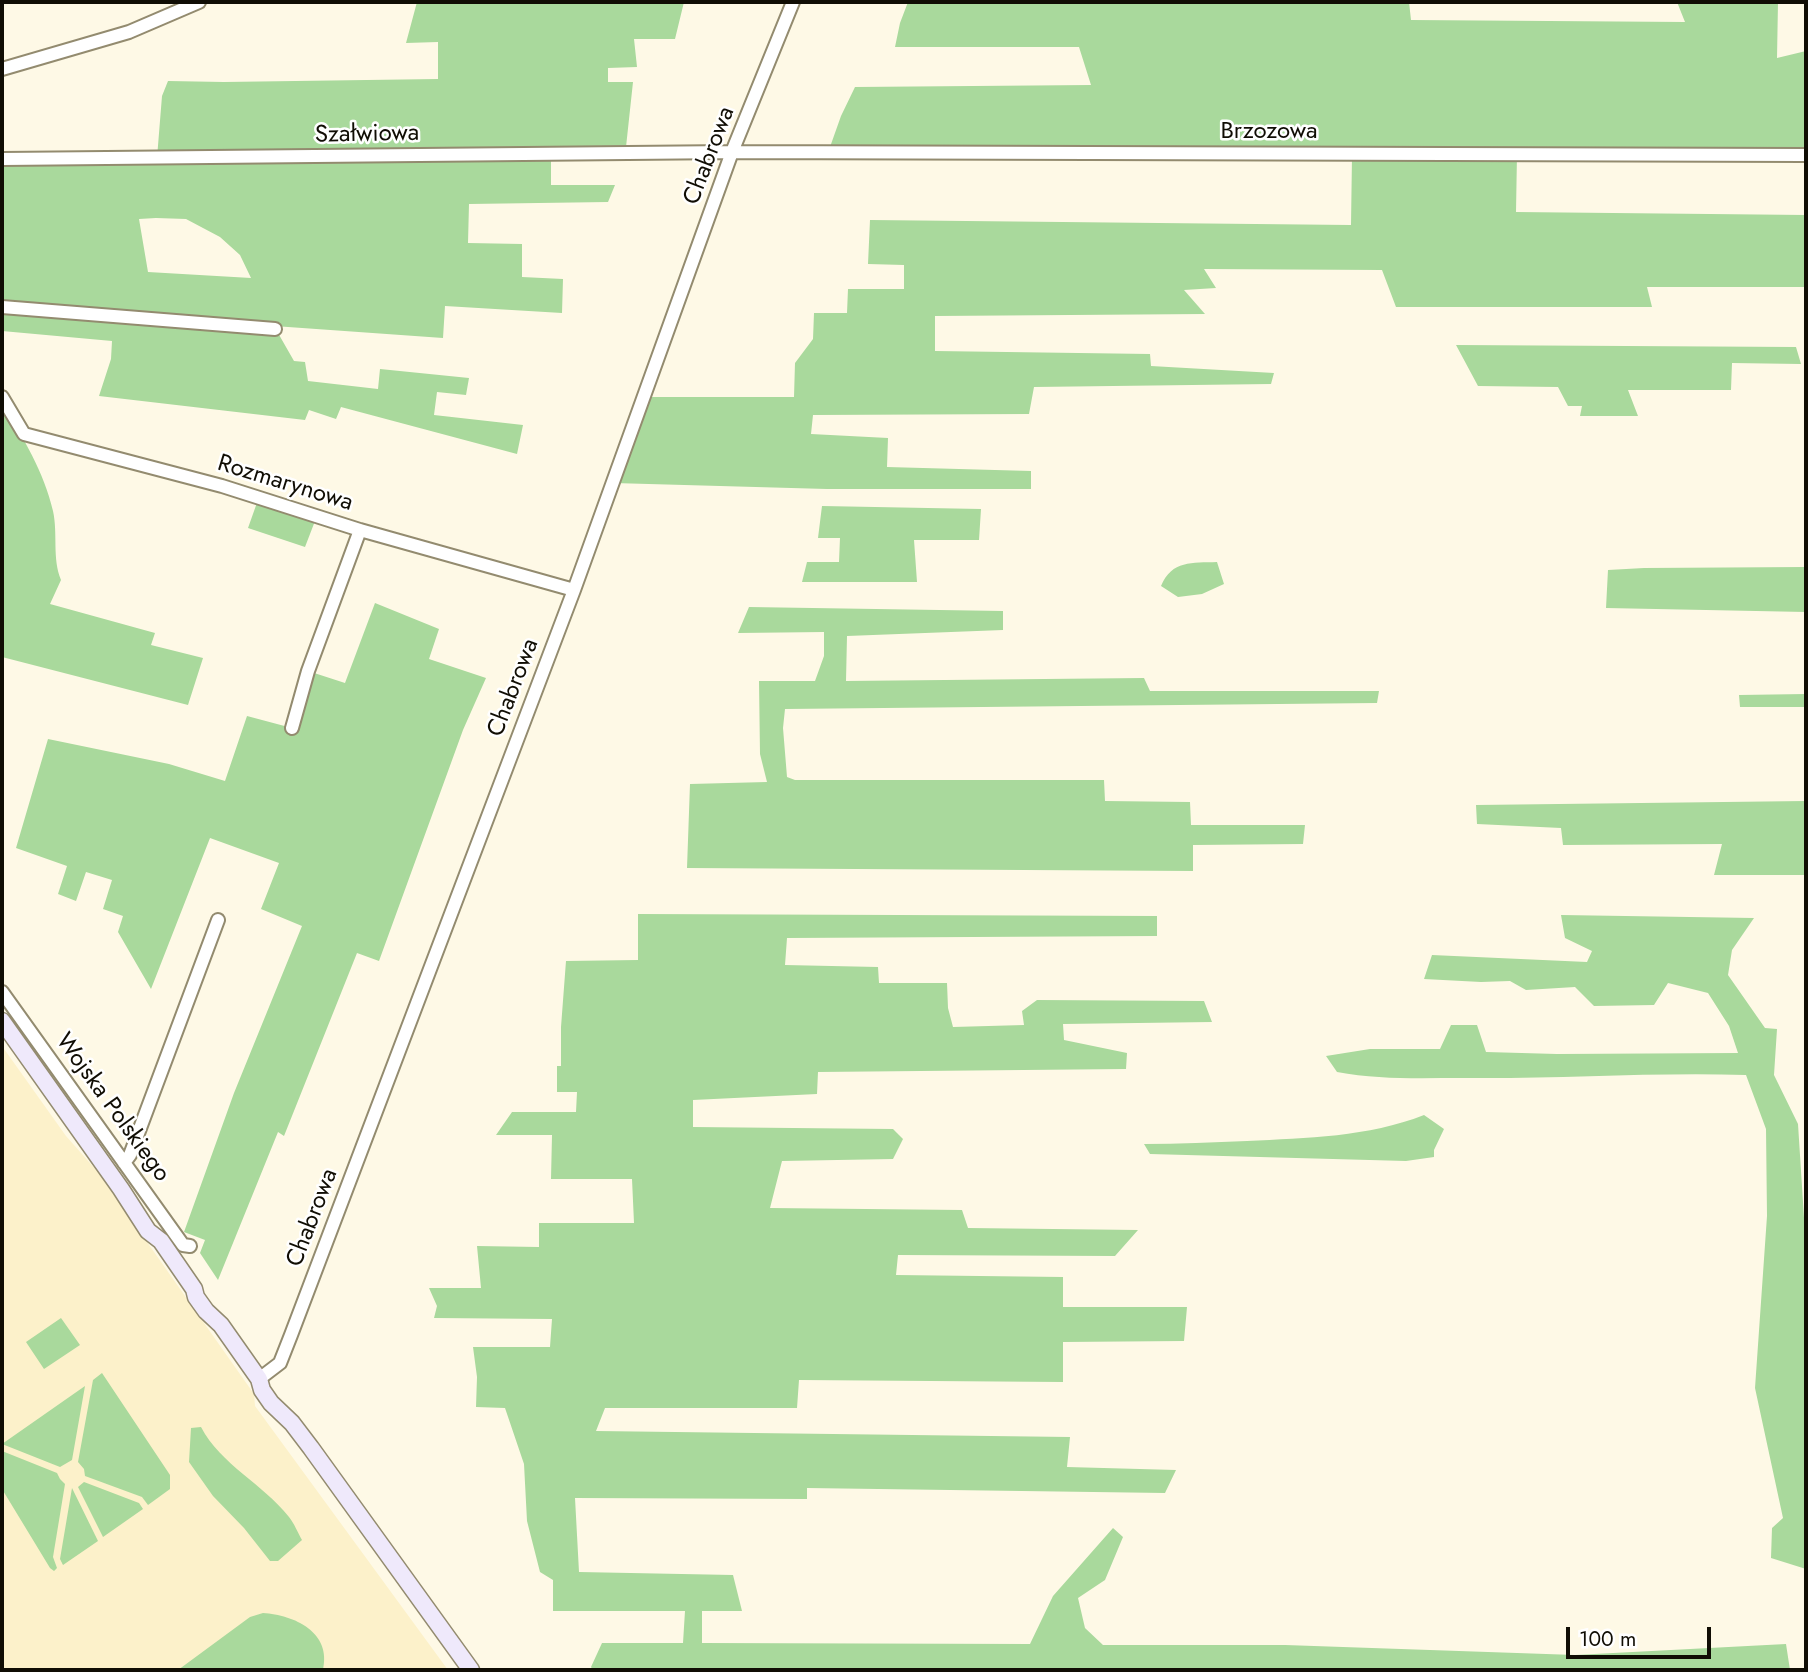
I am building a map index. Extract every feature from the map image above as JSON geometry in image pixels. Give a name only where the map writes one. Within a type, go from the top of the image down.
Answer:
[{"type":"main road","name":"Wojska Polskiego","points":[[2,1021],[148,1230],[161,1241],[206,1311],[221,1325],[259,1379],[262,1390],[273,1406],[292,1423],[471,1670]]},
{"type":"street","points":[[2,69],[129,32],[199,2]]},
{"type":"street","name":"Chabrowa","points":[[259,1379],[280,1363],[291,1335],[574,590],[732,152],[793,2]]},
{"type":"street","name":"Brzozowa","points":[[732,152],[1806,155]]},
{"type":"street","name":"Szałwiowa","points":[[2,159],[732,152]]},
{"type":"street","points":[[2,307],[275,329]]},
{"type":"street","name":"Rozmarynowa","points":[[2,397],[24,434],[234,489],[360,530],[574,590]]},
{"type":"street","points":[[292,728],[308,671],[360,530]]},
{"type":"street","points":[[124,1163],[130,1155],[219,920]]},
{"type":"street","name":"Wojska Polskiego","points":[[2,992],[183,1245],[190,1246]]},
{"type":"shaded area","points":[[2,1046],[66,1136],[97,1171],[254,1394],[255,1406],[448,1670],[2,1670]]},
{"type":"green space","points":[[417,2],[684,2],[675,39],[634,39],[637,67],[608,68],[608,82],[633,82],[626,147],[830,147],[855,87],[1091,85],[1079,47],[895,47],[908,2],[1409,2],[1411,20],[1685,22],[1677,2],[1778,2],[1777,58],[1806,51],[1806,155],[1517,154],[1516,212],[1806,215],[1806,287],[1647,287],[1652,307],[1396,307],[1382,270],[1204,269],[1216,288],[1184,290],[1205,314],[935,316],[935,351],[1150,354],[1151,366],[1274,373],[1271,384],[1034,387],[1029,414],[813,415],[811,434],[888,438],[887,467],[1031,471],[1031,489],[827,489],[613,483],[644,397],[794,397],[795,363],[813,339],[814,313],[847,313],[848,289],[904,289],[904,265],[868,264],[870,220],[1351,225],[1352,156],[551,158],[551,185],[615,185],[608,202],[469,204],[468,243],[522,244],[522,277],[563,279],[562,313],[445,306],[443,338],[274,326],[294,361],[305,362],[308,381],[378,389],[380,369],[469,378],[466,395],[437,392],[434,415],[523,425],[517,454],[341,407],[336,419],[309,410],[305,420],[99,396],[111,359],[112,341],[2,331],[2,159],[157,158],[162,96],[168,81],[438,79],[438,42],[406,43]],"holes":[[[139,219],[186,219],[220,237],[240,255],[251,278],[148,272]]]},
{"type":"green space","points":[[1456,345],[1796,347],[1801,364],[1732,363],[1731,390],[1628,390],[1638,416],[1580,416],[1582,406],[1568,406],[1558,387],[1478,386]]},
{"type":"green space","points":[[2,404],[38,469],[53,511],[61,580],[50,604],[155,633],[151,645],[203,658],[188,705],[2,657]]},
{"type":"green space","points":[[259,497],[315,521],[305,547],[248,528]]},
{"type":"green space","points":[[822,506],[981,509],[979,540],[914,540],[917,582],[802,582],[807,562],[839,562],[840,538],[818,538]]},
{"type":"green space","points":[[1217,562],[1224,584],[1202,594],[1178,597],[1161,586],[1177,567],[1191,563]]},
{"type":"green space","points":[[1806,567],[1806,612],[1606,608],[1608,570]]},
{"type":"green space","points":[[375,603],[439,629],[429,659],[486,678],[463,730],[379,961],[357,953],[284,1136],[278,1132],[218,1280],[200,1253],[205,1240],[184,1232],[234,1093],[302,926],[261,909],[279,863],[210,838],[151,989],[118,932],[123,916],[103,909],[112,880],[86,872],[76,901],[58,894],[67,866],[16,848],[48,739],[169,764],[225,781],[247,716],[292,728],[308,671],[345,683]]},
{"type":"green space","points":[[749,607],[1003,611],[1003,630],[847,636],[846,681],[1144,678],[1150,691],[1379,691],[1377,703],[785,709],[783,728],[787,777],[795,780],[1104,780],[1105,801],[1190,802],[1191,825],[1305,825],[1303,844],[1193,845],[1193,871],[687,868],[690,784],[767,782],[760,754],[759,681],[815,681],[824,656],[824,632],[738,633]]},
{"type":"green space","points":[[1806,694],[1806,707],[1740,707],[1739,695]]},
{"type":"green space","points":[[1806,801],[1806,875],[1714,875],[1722,844],[1563,845],[1561,828],[1477,824],[1476,805]]},
{"type":"green space","points":[[638,914],[1157,916],[1157,936],[787,938],[785,965],[878,967],[879,983],[947,983],[948,1008],[953,1027],[1024,1025],[1022,1011],[1037,1000],[1204,1001],[1212,1022],[1063,1024],[1064,1040],[1127,1053],[1126,1069],[818,1072],[817,1094],[693,1100],[693,1127],[893,1129],[903,1139],[893,1159],[782,1161],[770,1208],[962,1210],[968,1228],[1138,1230],[1115,1256],[898,1255],[896,1275],[1063,1277],[1063,1307],[1187,1307],[1184,1341],[1063,1342],[1063,1382],[799,1380],[797,1408],[605,1408],[596,1431],[1070,1437],[1067,1467],[1176,1470],[1165,1493],[807,1488],[807,1499],[575,1498],[579,1572],[733,1575],[742,1611],[702,1611],[702,1643],[1030,1644],[1053,1596],[1113,1528],[1123,1537],[1105,1580],[1078,1598],[1085,1628],[1103,1645],[1285,1645],[1575,1655],[1786,1644],[1790,1670],[593,1670],[591,1667],[602,1643],[683,1643],[685,1611],[553,1611],[553,1580],[540,1572],[527,1521],[524,1464],[505,1408],[476,1407],[477,1377],[473,1347],[550,1347],[552,1319],[434,1318],[437,1306],[429,1288],[481,1288],[477,1246],[539,1247],[539,1223],[634,1223],[632,1179],[551,1179],[552,1135],[496,1135],[512,1112],[576,1112],[577,1092],[557,1092],[557,1066],[561,1066],[566,961],[638,960]]},
{"type":"green space","points":[[1561,915],[1754,918],[1732,950],[1728,975],[1765,1028],[1777,1029],[1774,1075],[1798,1124],[1806,1249],[1806,1569],[1771,1558],[1772,1528],[1783,1518],[1755,1388],[1767,1216],[1766,1129],[1746,1075],[1384,1077],[1337,1072],[1326,1056],[1370,1049],[1440,1049],[1451,1025],[1477,1025],[1486,1052],[1738,1053],[1729,1026],[1708,993],[1668,983],[1654,1005],[1594,1006],[1575,987],[1526,990],[1510,981],[1424,979],[1432,955],[1587,962],[1592,951],[1565,938]]},
{"type":"green space","points":[[1424,1115],[1444,1129],[1434,1150],[1434,1157],[1406,1161],[1150,1154],[1144,1144],[1337,1135],[1381,1128]]},
{"type":"green space","points":[[61,1318],[80,1345],[44,1369],[26,1342]]},
{"type":"green space","points":[[102,1373],[170,1475],[170,1489],[148,1505],[142,1497],[85,1476],[84,1469],[78,1462],[93,1380]]},
{"type":"green space","points":[[85,1386],[72,1460],[60,1467],[2,1444]]},
{"type":"green space","points":[[201,1427],[219,1452],[267,1494],[293,1522],[302,1540],[278,1561],[270,1561],[244,1528],[213,1496],[189,1462],[191,1428]]},
{"type":"green space","points":[[2,1451],[57,1473],[65,1484],[53,1557],[57,1568],[54,1571],[2,1489]]},
{"type":"green space","points":[[84,1482],[139,1503],[143,1509],[103,1537],[78,1487]]},
{"type":"green space","points":[[72,1488],[98,1541],[63,1565],[60,1559]]},
{"type":"green space","points":[[263,1613],[287,1617],[308,1628],[322,1645],[323,1670],[178,1670],[250,1617]]}]
